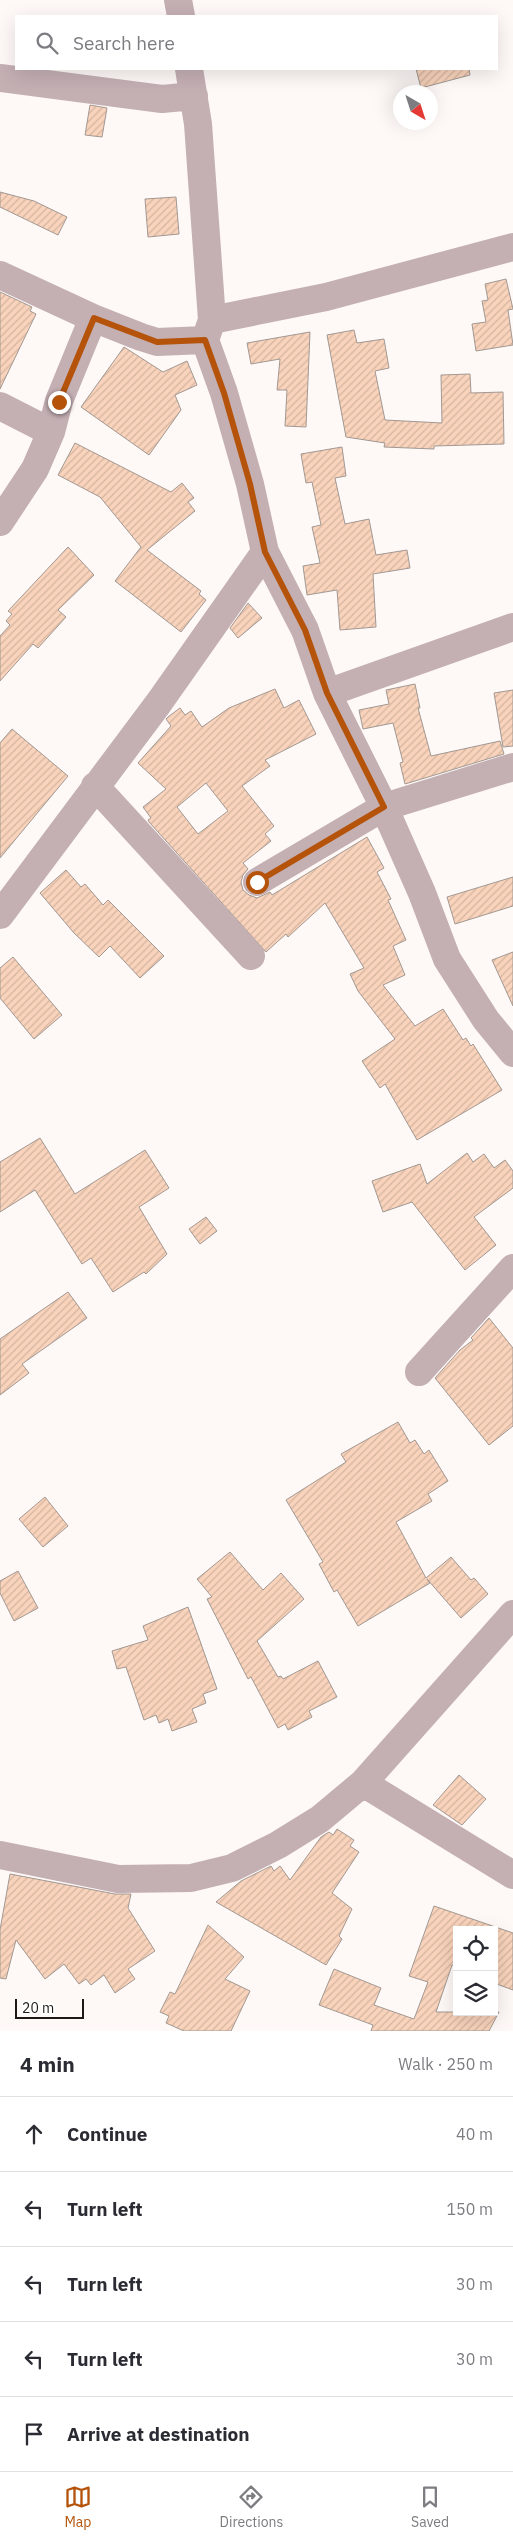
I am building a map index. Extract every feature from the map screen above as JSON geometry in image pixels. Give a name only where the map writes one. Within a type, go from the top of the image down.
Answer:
[{"type":"street","points":[[178,0],[181,15]]},
{"type":"street","points":[[189,70],[198,124],[209,330],[224,393],[250,484],[265,552],[305,630],[327,693],[384,807],[422,893],[448,959],[486,1020],[513,1053]]},
{"type":"street","points":[[0,78],[162,99],[194,96]]},
{"type":"street","points":[[0,275],[94,318],[157,342],[209,330],[326,297],[509,253]]},
{"type":"street","points":[[0,522],[36,469],[51,432],[59,402],[94,318]]},
{"type":"street","points":[[0,406],[51,432]]},
{"type":"street","points":[[0,915],[158,704],[265,552]]},
{"type":"street","points":[[327,693],[513,627]]},
{"type":"street","points":[[257,882],[384,807],[513,767]]},
{"type":"street","points":[[95,786],[251,956]]},
{"type":"street","points":[[419,1372],[513,1268]]},
{"type":"street","points":[[0,1855],[118,1878],[191,1878],[232,1868],[278,1845],[320,1818],[363,1783],[513,1614]]},
{"type":"street","points":[[363,1783],[513,1875]]},
{"type":"building","points":[[416,70],[469,70],[470,75],[432,85],[420,85]]},
{"type":"building","points":[[90,105],[107,108],[102,137],[85,135]]},
{"type":"building","points":[[0,192],[34,201],[67,217],[58,235],[0,207]]},
{"type":"building","points":[[176,197],[179,234],[148,237],[145,199]]},
{"type":"building","points":[[506,279],[513,309],[508,310],[513,345],[476,351],[472,324],[486,322],[482,301],[488,300],[485,284]]},
{"type":"building","points":[[0,292],[32,307],[30,311],[36,314],[0,389]]},
{"type":"building","points":[[354,330],[357,343],[384,339],[389,368],[375,371],[385,420],[442,423],[441,375],[470,374],[471,393],[503,392],[504,444],[434,446],[434,449],[384,447],[385,443],[346,437],[327,335]]},
{"type":"building","points":[[310,332],[306,427],[285,426],[287,390],[277,390],[280,359],[251,364],[247,343]]},
{"type":"building","points":[[124,347],[163,372],[187,361],[197,385],[175,395],[181,410],[149,455],[81,407]]},
{"type":"building","points":[[75,443],[171,492],[182,483],[194,498],[188,502],[195,511],[147,550],[201,591],[199,594],[206,600],[181,632],[115,581],[141,547],[100,497],[58,475]]},
{"type":"building","points":[[342,447],[346,476],[335,478],[345,524],[369,519],[376,555],[407,550],[410,568],[373,574],[376,627],[340,630],[337,590],[307,595],[303,566],[320,563],[312,527],[321,525],[312,482],[306,483],[301,454]]},
{"type":"building","points":[[68,547],[94,575],[58,610],[66,617],[38,648],[33,644],[0,681],[0,636],[10,625],[6,621],[12,614],[8,611]]},
{"type":"building","points":[[248,603],[262,618],[238,638],[230,628]]},
{"type":"building","points":[[415,684],[420,708],[418,708],[431,756],[500,741],[504,754],[405,784],[400,763],[403,762],[393,723],[363,729],[359,710],[389,704],[386,690]]},
{"type":"building","points":[[275,689],[284,708],[299,700],[316,734],[265,760],[270,766],[242,786],[274,826],[265,834],[271,841],[243,863],[248,869],[243,875],[241,882],[243,890],[257,898],[270,892],[272,895],[367,837],[384,868],[377,872],[391,899],[388,900],[406,940],[393,946],[405,975],[383,985],[415,1026],[443,1009],[463,1040],[466,1038],[471,1046],[473,1044],[502,1090],[417,1140],[385,1084],[380,1088],[362,1061],[395,1039],[358,991],[350,974],[364,968],[325,903],[288,937],[286,934],[266,952],[148,820],[151,818],[143,807],[166,789],[138,763],[171,726],[166,719],[180,708],[185,715],[191,711],[202,727],[229,708]],"holes":[[[206,783],[228,811],[198,834],[177,807]]]},
{"type":"building","points":[[513,690],[513,746],[503,747],[494,693]]},
{"type":"building","points":[[12,729],[68,776],[0,858],[0,743]]},
{"type":"building","points":[[66,870],[81,887],[85,884],[103,905],[108,900],[164,956],[140,978],[110,946],[99,957],[74,933],[40,893]]},
{"type":"building","points":[[513,877],[513,906],[455,924],[447,897]]},
{"type":"building","points":[[513,952],[513,1006],[492,960]]},
{"type":"building","points":[[13,957],[62,1015],[34,1039],[0,998],[0,968]]},
{"type":"building","points":[[40,1138],[75,1194],[145,1150],[169,1188],[139,1207],[167,1254],[146,1274],[144,1272],[113,1292],[91,1258],[82,1264],[35,1190],[0,1212],[0,1162]]},
{"type":"building","points":[[467,1153],[473,1162],[484,1154],[494,1168],[505,1160],[513,1171],[513,1188],[474,1217],[496,1245],[465,1270],[412,1202],[383,1212],[372,1181],[420,1164],[427,1184]]},
{"type":"building","points":[[206,1217],[217,1231],[200,1244],[189,1229]]},
{"type":"building","points":[[68,1292],[87,1318],[22,1364],[29,1373],[0,1395],[0,1339]]},
{"type":"building","points":[[489,1318],[513,1348],[513,1426],[489,1445],[435,1378],[460,1350],[473,1340],[471,1338]]},
{"type":"building","points":[[398,1422],[410,1443],[415,1440],[424,1454],[429,1450],[448,1481],[428,1494],[432,1501],[396,1522],[426,1578],[451,1557],[471,1580],[474,1578],[488,1594],[461,1618],[427,1579],[430,1583],[358,1626],[337,1590],[334,1592],[319,1564],[323,1562],[286,1500],[346,1462],[341,1454]]},
{"type":"building","points":[[45,1497],[68,1526],[43,1547],[19,1519]]},
{"type":"building","points":[[230,1552],[263,1590],[281,1573],[304,1599],[257,1641],[278,1677],[281,1676],[283,1679],[318,1661],[337,1697],[309,1711],[312,1717],[288,1730],[285,1724],[278,1728],[251,1677],[248,1679],[207,1599],[212,1597],[197,1579]]},
{"type":"building","points":[[18,1571],[38,1608],[14,1621],[0,1593],[0,1581]]},
{"type":"building","points":[[188,1607],[217,1689],[203,1694],[206,1703],[192,1709],[197,1722],[172,1731],[168,1719],[159,1723],[156,1715],[144,1720],[126,1667],[117,1669],[112,1651],[148,1640],[143,1626]]},
{"type":"building","points":[[459,1775],[486,1799],[462,1825],[433,1805]]},
{"type":"building","points":[[337,1829],[354,1840],[350,1846],[359,1852],[332,1893],[352,1909],[339,1936],[342,1939],[326,1965],[216,1902],[241,1881],[271,1866],[274,1871],[280,1866],[290,1880],[321,1837],[329,1832],[333,1835]]},
{"type":"building","points":[[10,1874],[115,1894],[131,1894],[128,1908],[155,1951],[128,1969],[135,1979],[115,1993],[104,1975],[91,1985],[86,1979],[79,1984],[64,1964],[45,1979],[16,1940],[6,1979],[0,1978],[0,1930]]},
{"type":"building","points":[[434,1906],[493,1926],[453,1926],[453,1965],[436,2012],[453,2012],[453,2016],[497,2016],[489,2031],[371,2031],[373,2025],[319,2005],[334,1969],[381,1988],[374,2005],[414,2019],[428,1982],[409,1976]]},
{"type":"building","points":[[208,1925],[244,1957],[225,1979],[250,1991],[231,2031],[184,2031],[166,2023],[169,2016],[160,2012],[170,1992],[175,1994]]},
{"type":"building","points":[[498,1928],[513,1933],[513,1990],[498,1984]]},
{"type":"route","points":[[59,402],[94,318],[157,342],[205,340],[224,393],[250,484],[265,552],[305,630],[327,693],[384,807],[257,882]]}]
